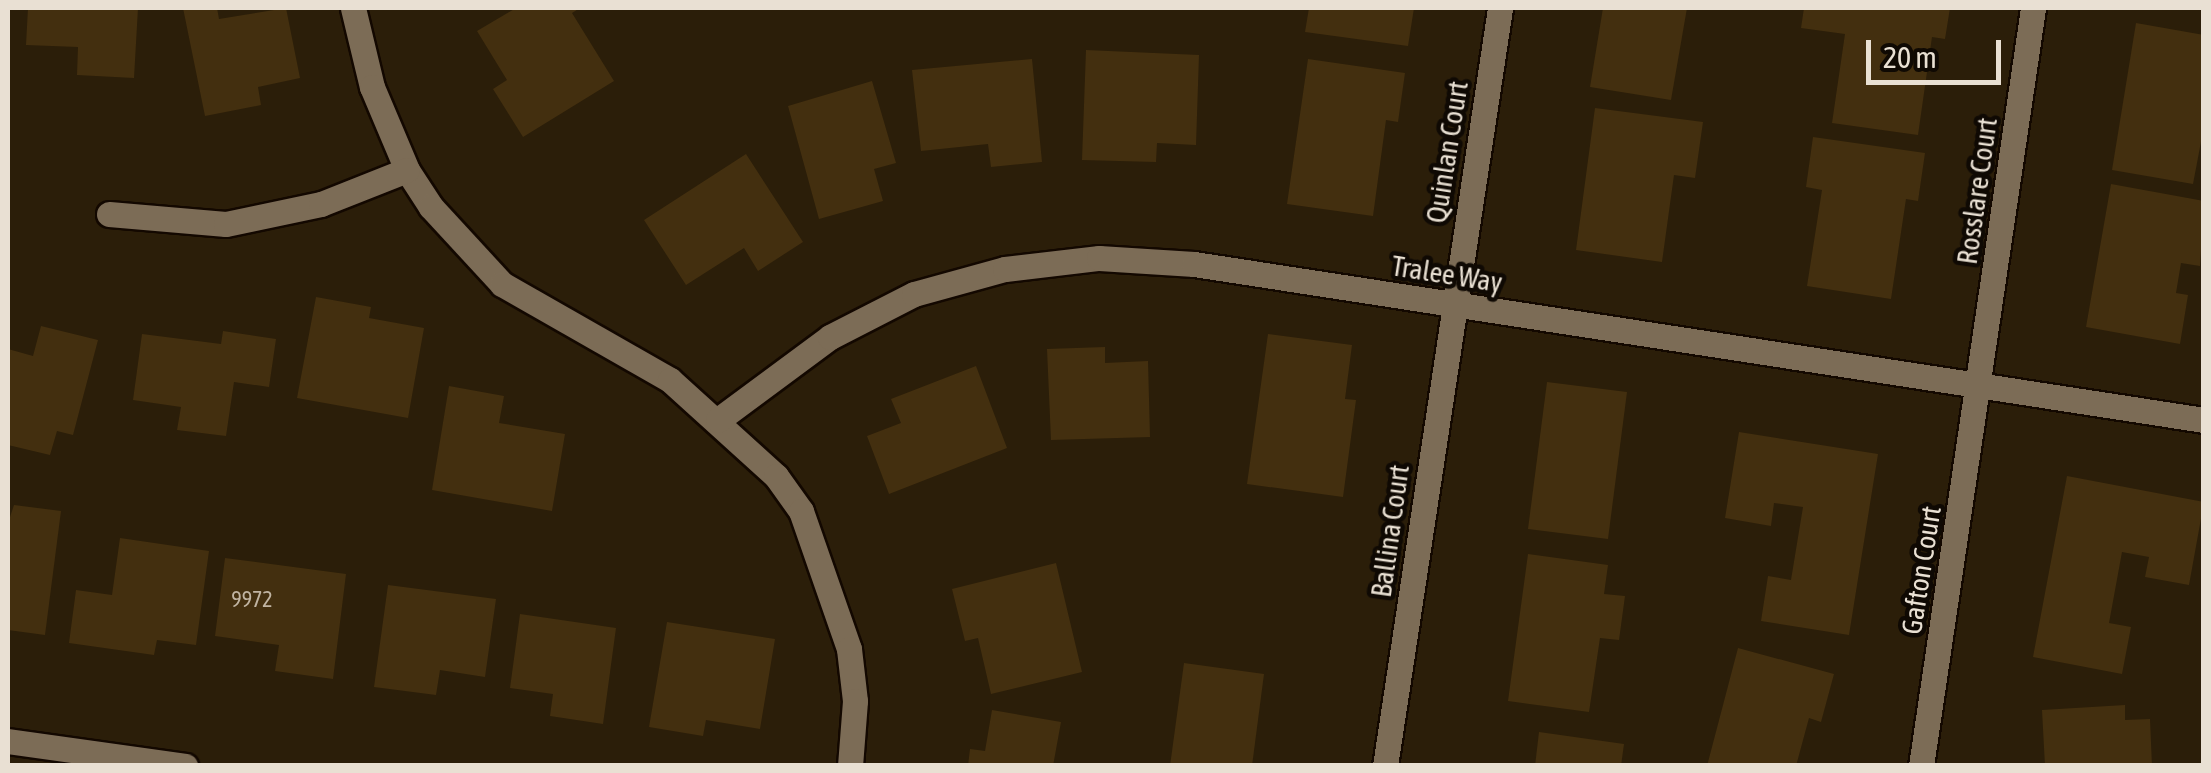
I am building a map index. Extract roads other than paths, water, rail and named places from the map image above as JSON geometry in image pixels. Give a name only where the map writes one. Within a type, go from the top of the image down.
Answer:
[{"type":"street","points":[[354,8],[372,87],[408,170],[431,207],[502,284],[542,312],[627,353],[718,420],[776,476],[801,511],[822,557],[849,648],[855,701],[850,766]]},
{"type":"street","name":"Quinlan Court","points":[[1454,306],[1500,8]]},
{"type":"street","name":"Rosslare Court","points":[[1979,383],[2033,8]]},
{"type":"street","points":[[109,214],[226,224],[321,204],[408,170]]},
{"type":"street","name":"Tralee Way","points":[[718,420],[830,337],[914,294],[1021,266],[1099,258],[1194,264],[2204,420]]},
{"type":"street","name":"Ballina Court","points":[[1386,766],[1454,306]]},
{"type":"street","name":"Gafton Court","points":[[1921,766],[1979,383]]},
{"type":"street","points":[[8,741],[185,766]]}]
